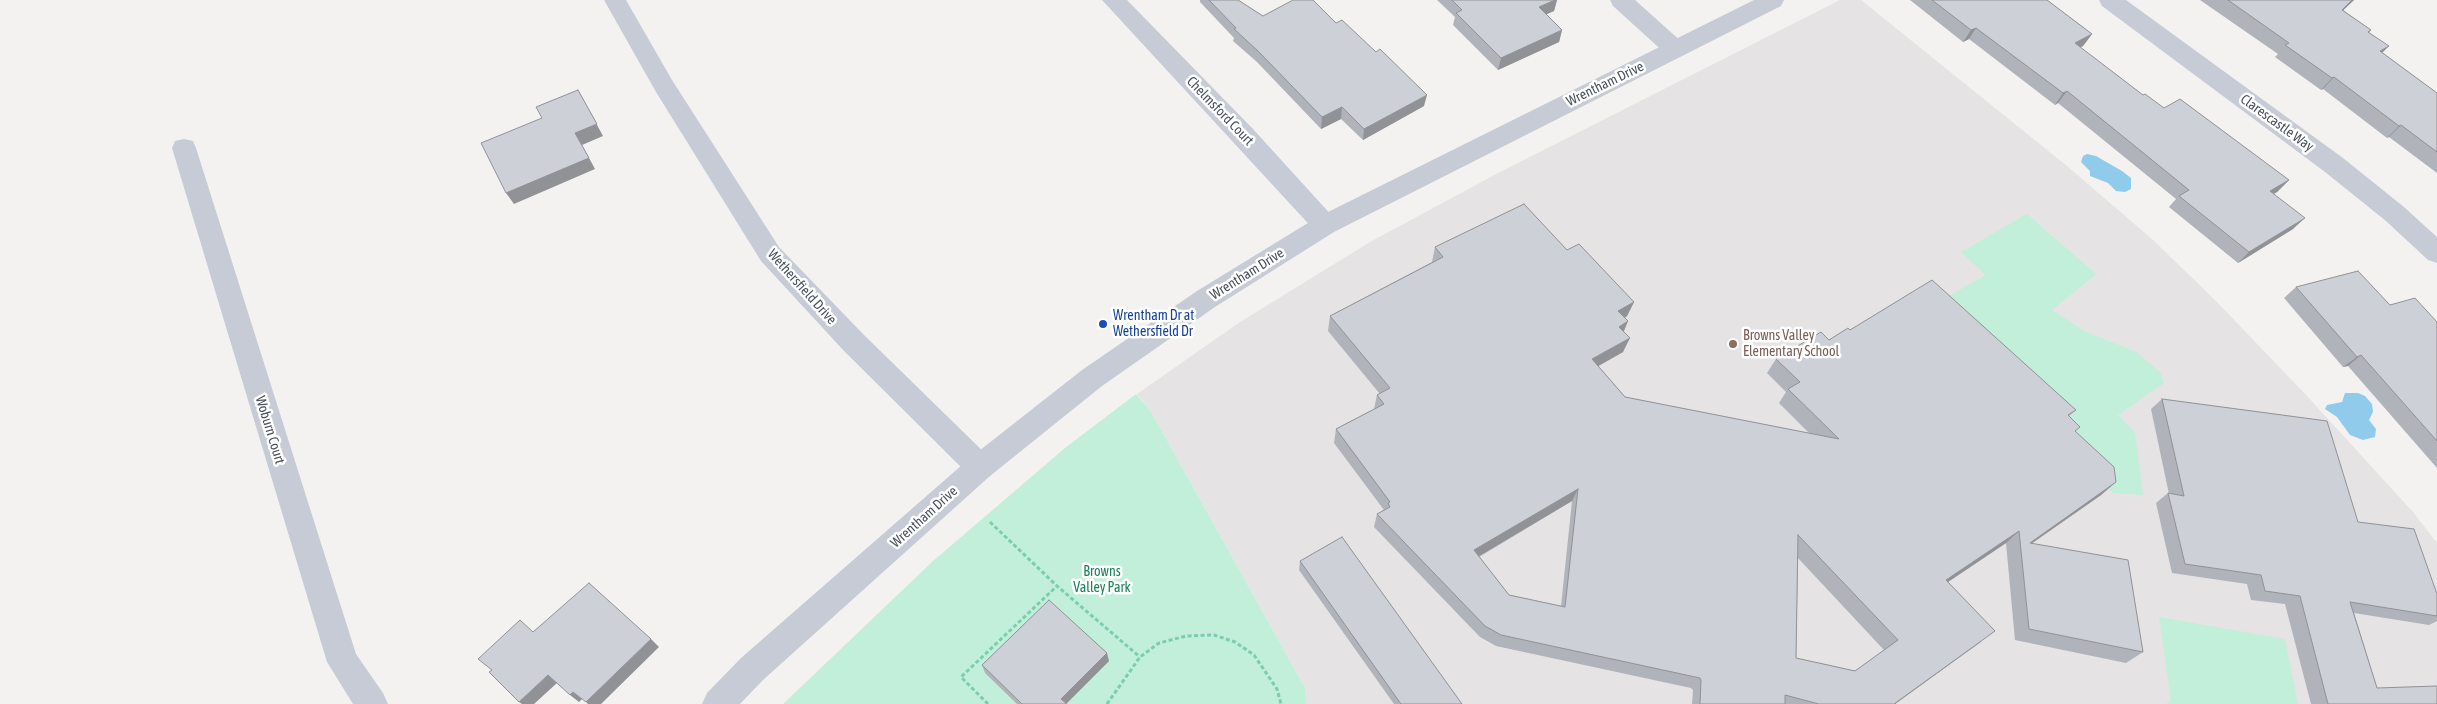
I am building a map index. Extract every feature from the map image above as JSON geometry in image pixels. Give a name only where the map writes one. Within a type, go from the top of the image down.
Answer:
[{"type":"street","name":"Wethersfield Drive","points":[[615,0],[664,86],[770,254],[854,343],[980,467]]},
{"type":"street","name":"Chelmsford Court","points":[[1113,0],[1244,136],[1325,225]]},
{"type":"street","points":[[1621,0],[1675,49]]},
{"type":"street","name":"Wrentham Drive","points":[[718,704],[752,669],[980,467],[1092,378],[1206,299],[1325,225],[1773,0]]},
{"type":"street","name":"Clarescastle Way","points":[[2110,0],[2334,165],[2396,214],[2437,253]]},
{"type":"street","name":"Woburn Court","points":[[184,148],[343,662],[372,704]]},
{"type":"path","points":[[990,522],[1057,586],[1140,657]]},
{"type":"path","points":[[988,704],[961,678],[1057,586]]},
{"type":"path","points":[[1108,704],[1140,657],[1159,643],[1186,636],[1214,635],[1235,642],[1254,655],[1267,672],[1277,690],[1281,704]]},
{"type":"shaded area","name":"Browns Valley Elementary School","points":[[1840,0],[1861,0],[2067,166],[2152,239],[2216,301],[2307,396],[2413,512],[2437,543],[2437,704],[1307,704],[1305,688],[1150,410],[1137,394],[1240,322],[1370,242],[1500,172]]},
{"type":"green space","points":[[2027,214],[2096,274],[2052,310],[2084,331],[2136,352],[2160,372],[2164,383],[2118,415],[2135,433],[2143,495],[2113,493],[2061,444],[1932,305],[1986,275],[1961,252]]},
{"type":"green space","name":"Browns Valley Park","points":[[1136,394],[1150,410],[1305,688],[1307,704],[783,704],[933,561],[1065,448]]},
{"type":"green space","points":[[2159,617],[2285,639],[2298,704],[2166,704],[2171,700]]},
{"type":"water","points":[[2087,154],[2096,156],[2131,178],[2131,189],[2125,192],[2116,191],[2108,183],[2090,176],[2090,171],[2081,162],[2083,156]]},
{"type":"water","points":[[2345,393],[2358,393],[2365,396],[2372,404],[2373,412],[2369,420],[2376,429],[2375,437],[2363,440],[2350,435],[2337,417],[2325,409],[2327,405],[2342,402]]},
{"type":"building","points":[[1209,0],[1238,0],[1263,16],[1293,0],[1313,0],[1336,23],[1342,20],[1376,52],[1380,49],[1427,95],[1364,129],[1342,107],[1322,117],[1234,29],[1236,28]]},
{"type":"building","points":[[1452,0],[1555,0],[1539,7],[1562,30],[1501,58],[1456,13],[1462,10]]},
{"type":"building","points":[[1932,0],[2047,0],[2092,34],[2075,43],[2143,95],[2145,94],[2164,108],[2180,99],[2289,180],[2270,191],[2305,218],[2249,252],[2179,196],[2189,190],[2067,91],[2063,93],[1976,28],[1971,30]]},
{"type":"building","points":[[2228,0],[2352,0],[2342,10],[2371,30],[2368,32],[2389,46],[2380,51],[2437,93],[2437,152],[2334,77],[2332,78],[2285,45],[2289,43]]},
{"type":"building","points":[[578,90],[597,124],[575,133],[589,158],[506,193],[481,143],[542,118],[536,107]]},
{"type":"building","points":[[1524,204],[1567,250],[1579,244],[1634,302],[1618,311],[1628,321],[1619,327],[1630,338],[1592,359],[1625,397],[1839,439],[1788,389],[1800,382],[1776,359],[1821,332],[1829,340],[1848,328],[1850,330],[1932,280],[2076,410],[2068,415],[2080,427],[2075,431],[2114,467],[2116,482],[2030,543],[2128,560],[2143,652],[2029,629],[2019,531],[1946,580],[1995,631],[1894,704],[1819,704],[1785,695],[1785,704],[1700,704],[1700,678],[1501,635],[1485,626],[1377,514],[1390,507],[1388,503],[1390,502],[1336,429],[1384,404],[1377,395],[1390,388],[1330,316],[1443,257],[1435,247]],"holes":[[[1578,489],[1565,607],[1509,595],[1474,550]],[[1798,535],[1898,640],[1855,671],[1796,658]]]},
{"type":"building","points":[[2358,271],[2390,305],[2415,298],[2437,322],[2437,441],[2361,355],[2357,357],[2296,287]]},
{"type":"building","points":[[2162,399],[2327,421],[2358,522],[2414,529],[2437,594],[2437,616],[2350,602],[2377,688],[2437,686],[2437,704],[2328,704],[2300,596],[2265,591],[2261,575],[2185,564],[2168,493],[2184,496]]},
{"type":"building","points":[[1342,537],[1462,704],[1401,704],[1300,561]]},
{"type":"building","points":[[589,583],[651,639],[586,702],[573,692],[570,695],[548,675],[519,702],[489,672],[492,670],[478,659],[520,620],[533,632]]},
{"type":"building","points":[[1049,600],[1107,653],[1061,699],[1067,704],[1022,704],[982,665]]},
{"type":"place","name":"Wrentham Dr at Wethersfield Dr","points":[[1103,324]]},
{"type":"place","name":"Browns Valley Elementary School","points":[[1733,344]]}]
